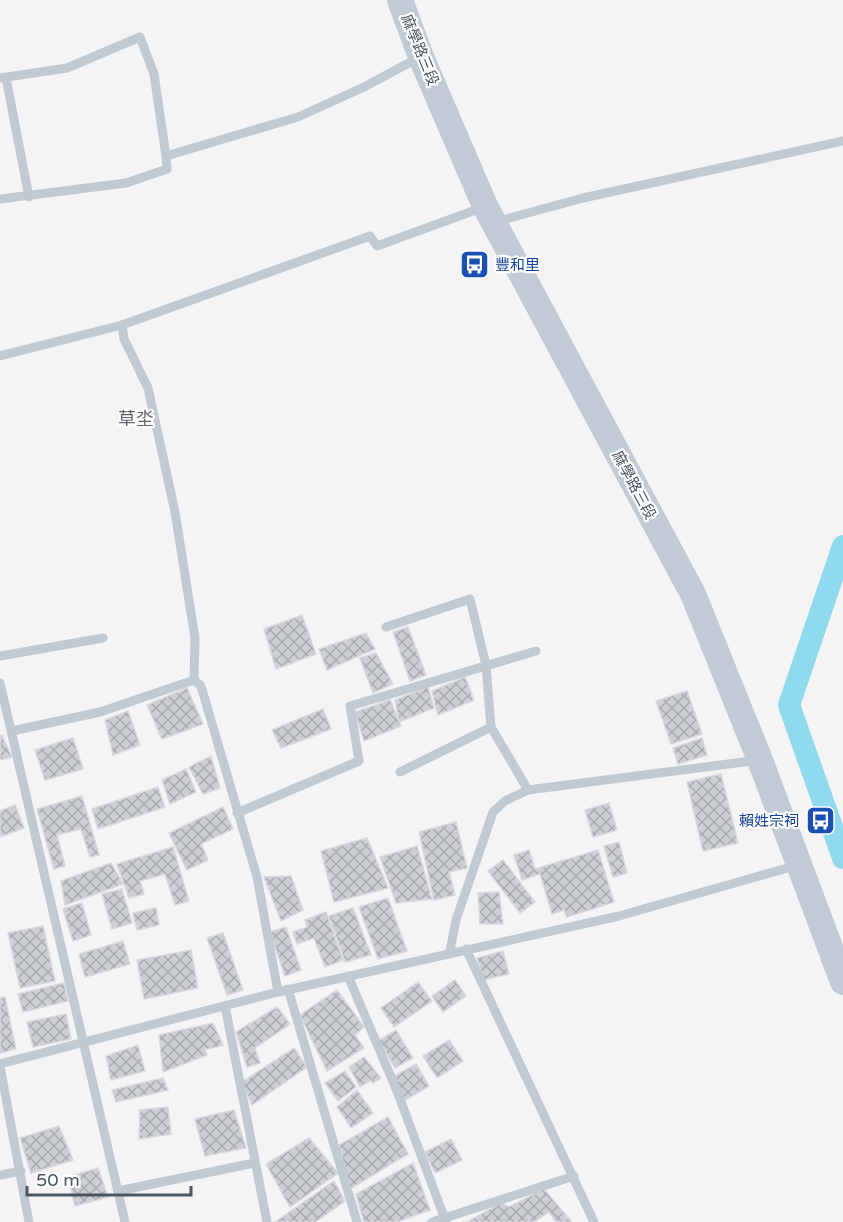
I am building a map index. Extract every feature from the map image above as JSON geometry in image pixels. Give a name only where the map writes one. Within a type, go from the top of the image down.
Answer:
[{"type":"main road","name":"麻學路三段","points":[[400,0],[421,57],[490,214],[693,594],[760,760],[843,982]]},
{"type":"lane","points":[[0,199],[29,197],[126,183],[167,169],[154,74],[140,37],[67,68],[3,78],[29,197]]},
{"type":"lane","points":[[166,156],[298,117],[364,87],[421,57]]},
{"type":"lane","points":[[0,356],[122,326],[370,236],[377,246],[490,214],[583,198],[843,141]]},
{"type":"lane","points":[[122,326],[124,339],[148,388],[175,512],[195,638],[194,680]]},
{"type":"lane","points":[[386,627],[470,599],[486,665],[491,727],[528,790]]},
{"type":"lane","points":[[0,656],[103,638]]},
{"type":"lane","points":[[237,813],[360,761],[350,706],[536,651]]},
{"type":"lane","points":[[12,731],[100,712],[194,680]]},
{"type":"lane","points":[[194,680],[201,686],[257,877],[278,992]]},
{"type":"lane","points":[[0,683],[125,1222]]},
{"type":"lane","points":[[400,772],[491,727]]},
{"type":"lane","points":[[450,951],[456,920],[493,812],[505,801],[528,790],[760,760]]},
{"type":"lane","points":[[29,1222],[0,1065],[288,989],[450,951],[619,916],[800,864]]},
{"type":"lane","points":[[466,949],[594,1222]]},
{"type":"lane","points":[[348,976],[397,1091],[445,1220]]},
{"type":"lane","points":[[288,989],[357,1222]]},
{"type":"lane","points":[[225,1006],[267,1222]]},
{"type":"lane","points":[[118,1191],[254,1163]]},
{"type":"lane","points":[[0,1175],[21,1171]]},
{"type":"lane","points":[[432,1222],[445,1220],[574,1176]]},
{"type":"building","points":[[302,615],[316,654],[276,669],[264,629]]},
{"type":"building","points":[[408,627],[426,675],[410,681],[393,632]]},
{"type":"building","points":[[366,633],[375,649],[327,670],[319,649]]},
{"type":"building","points":[[376,653],[393,684],[373,693],[360,658]]},
{"type":"building","points":[[465,677],[474,700],[438,715],[432,691]]},
{"type":"building","points":[[428,687],[434,708],[399,722],[395,700]]},
{"type":"building","points":[[187,688],[203,724],[162,739],[147,705]]},
{"type":"building","points":[[687,691],[702,734],[671,744],[656,701]]},
{"type":"building","points":[[390,700],[401,726],[364,741],[355,712]]},
{"type":"building","points":[[323,709],[331,729],[281,748],[272,730]]},
{"type":"building","points":[[128,711],[140,745],[113,755],[105,720]]},
{"type":"building","points":[[2,735],[12,757],[0,760],[0,736]]},
{"type":"building","points":[[73,738],[83,769],[45,780],[35,750]]},
{"type":"building","points":[[702,738],[707,755],[678,764],[673,748]]},
{"type":"building","points":[[211,756],[220,788],[203,794],[189,767]]},
{"type":"building","points":[[186,769],[196,792],[170,804],[162,780]]},
{"type":"building","points":[[721,774],[738,843],[703,851],[687,782]]},
{"type":"building","points":[[158,787],[165,807],[98,829],[92,809]]},
{"type":"building","points":[[82,796],[99,855],[90,857],[81,829],[57,835],[65,866],[54,869],[37,809]]},
{"type":"building","points":[[609,803],[617,830],[593,837],[585,810]]},
{"type":"building","points":[[15,805],[24,828],[0,837],[0,811]]},
{"type":"building","points":[[223,807],[233,829],[201,844],[208,860],[187,870],[169,833]]},
{"type":"building","points":[[456,822],[467,868],[449,872],[455,895],[434,900],[419,832]]},
{"type":"building","points":[[367,838],[388,888],[334,902],[321,851]]},
{"type":"building","points":[[619,842],[627,873],[613,877],[604,846]]},
{"type":"building","points":[[417,846],[432,899],[396,903],[380,857]]},
{"type":"building","points":[[173,847],[189,901],[175,905],[165,874],[140,881],[144,894],[129,898],[117,864]]},
{"type":"building","points":[[529,850],[535,869],[598,850],[614,902],[567,917],[564,910],[552,914],[540,874],[522,880],[514,855]]},
{"type":"building","points":[[503,860],[535,902],[520,913],[488,871]]},
{"type":"building","points":[[111,863],[123,884],[65,905],[61,881]]},
{"type":"building","points":[[291,876],[303,910],[281,921],[264,877]]},
{"type":"building","points":[[122,889],[132,923],[112,929],[102,894]]},
{"type":"building","points":[[499,892],[503,924],[480,924],[478,893]]},
{"type":"building","points":[[388,898],[407,951],[378,959],[359,907]]},
{"type":"building","points":[[82,903],[91,935],[73,941],[63,909]]},
{"type":"building","points":[[156,908],[159,925],[137,930],[133,913]]},
{"type":"building","points":[[353,908],[371,955],[345,962],[329,916]]},
{"type":"building","points":[[326,912],[343,960],[325,967],[314,938],[297,944],[293,932],[307,927],[305,920]]},
{"type":"building","points":[[43,926],[55,981],[20,988],[8,933]]},
{"type":"building","points":[[286,927],[301,970],[285,976],[270,932]]},
{"type":"building","points":[[223,933],[243,990],[227,995],[207,938]]},
{"type":"building","points":[[123,941],[130,964],[85,977],[79,954]]},
{"type":"building","points":[[191,950],[198,988],[144,999],[137,960]]},
{"type":"building","points":[[503,951],[509,974],[483,980],[477,958]]},
{"type":"building","points":[[455,980],[466,996],[443,1012],[432,996]]},
{"type":"building","points":[[418,982],[432,1001],[394,1027],[381,1008]]},
{"type":"building","points":[[64,983],[68,1001],[23,1012],[18,994]]},
{"type":"building","points":[[337,990],[364,1027],[355,1035],[364,1048],[327,1071],[300,1015]]},
{"type":"building","points":[[5,997],[16,1049],[0,1053],[0,998]]},
{"type":"building","points":[[277,1007],[290,1024],[255,1048],[260,1063],[247,1067],[236,1032]]},
{"type":"building","points":[[66,1014],[71,1039],[33,1047],[27,1022]]},
{"type":"building","points":[[213,1023],[223,1045],[205,1050],[207,1055],[163,1072],[159,1035]]},
{"type":"building","points":[[396,1030],[413,1058],[395,1068],[379,1040]]},
{"type":"building","points":[[449,1040],[463,1061],[437,1078],[423,1056]]},
{"type":"building","points":[[138,1045],[145,1071],[111,1080],[106,1056]]},
{"type":"building","points":[[294,1048],[307,1067],[252,1105],[242,1082]]},
{"type":"building","points":[[364,1057],[381,1078],[373,1083],[371,1080],[360,1087],[349,1067]]},
{"type":"building","points":[[416,1064],[429,1086],[404,1101],[391,1078]]},
{"type":"building","points":[[345,1071],[356,1087],[338,1101],[325,1083]]},
{"type":"building","points":[[163,1078],[168,1090],[116,1102],[112,1090]]},
{"type":"building","points":[[357,1090],[373,1113],[351,1128],[337,1107]]},
{"type":"building","points":[[168,1107],[171,1134],[139,1139],[140,1110]]},
{"type":"building","points":[[234,1110],[246,1148],[205,1156],[195,1119]]},
{"type":"building","points":[[388,1117],[408,1154],[350,1189],[339,1145]]},
{"type":"building","points":[[59,1126],[73,1160],[31,1173],[20,1138]]},
{"type":"building","points":[[309,1138],[338,1173],[290,1207],[266,1164]]},
{"type":"building","points":[[451,1139],[462,1160],[435,1173],[425,1152]]},
{"type":"building","points":[[413,1163],[430,1210],[397,1222],[364,1222],[356,1194]]},
{"type":"building","points":[[98,1168],[108,1197],[75,1206],[68,1177]]},
{"type":"building","points":[[334,1181],[345,1201],[315,1222],[275,1222]]},
{"type":"building","points":[[544,1189],[572,1222],[556,1222],[549,1212],[534,1222],[467,1222],[501,1203],[509,1207]]},
{"type":"waterway","points":[[843,546],[789,705],[843,858]]},
{"type":"place","name":"豐和里","points":[[474,265]]},
{"type":"place","name":"賴姓宗祠","points":[[820,821]]},
{"type":"district","name":"草坔","points":[[136,419]]}]
